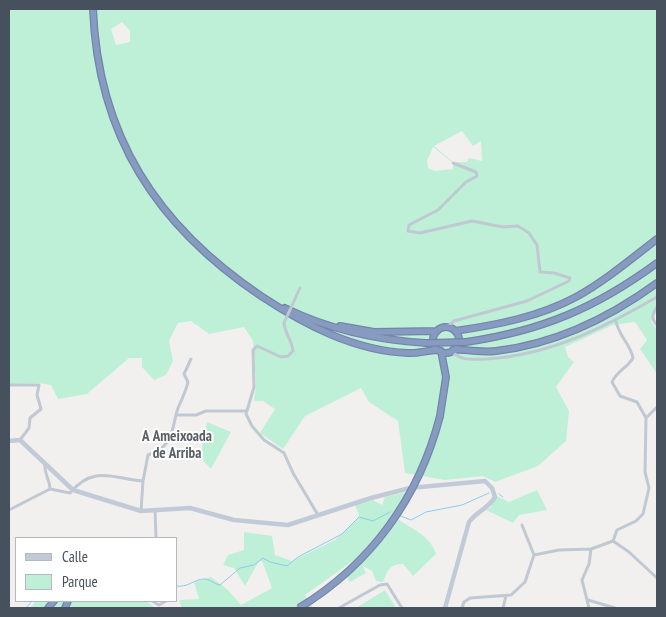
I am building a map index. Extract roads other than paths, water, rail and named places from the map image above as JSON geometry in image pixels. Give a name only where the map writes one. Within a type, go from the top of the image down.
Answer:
[{"type":"highway","points":[[92,9],[95,47],[108,106],[123,143],[140,176],[161,207],[198,247],[233,277],[288,314],[346,340],[377,349],[408,353],[439,351],[495,352],[542,343],[603,318],[657,283]]},
{"type":"highway","points":[[291,311],[342,326],[374,332],[437,331],[447,327],[455,331],[540,312],[575,297],[602,281],[657,239]]},
{"type":"highway","points":[[263,297],[291,311],[334,328],[366,336],[426,343],[466,342],[526,331],[574,314],[610,296],[657,263]]},
{"type":"highway","points":[[298,608],[325,591],[350,571],[391,525],[421,474],[440,416],[446,385],[445,366],[433,340],[437,331]]},
{"type":"highway","points":[[445,366],[458,339],[455,331]]},
{"type":"street","points":[[447,327],[454,321],[527,301],[569,281],[570,278],[554,273],[540,272],[537,245],[529,233],[518,226],[503,226],[472,220],[420,233],[408,231],[409,225],[438,210],[466,182],[477,176],[476,172],[453,163]]},
{"type":"street","points":[[300,288],[284,323],[284,330],[292,342],[293,351],[288,356],[281,357],[257,346],[253,350],[254,387],[246,414],[252,426],[264,440],[284,453],[293,473],[318,515]]},
{"type":"street","points":[[451,351],[456,356],[464,359],[513,357],[563,344],[616,321],[657,297]]},
{"type":"street","points":[[657,307],[652,314],[653,320],[657,325]]},
{"type":"street","points":[[534,555],[559,550],[590,550],[613,541],[617,530],[644,515],[649,488],[645,472],[646,418],[637,402],[620,396],[612,382],[614,377],[628,367],[633,358],[631,348],[621,337],[616,321]]},
{"type":"street","points":[[141,511],[143,481],[148,455],[161,450],[174,432],[188,382],[184,374],[191,359]]},
{"type":"street","points":[[9,386],[39,385],[37,395],[42,409],[30,418],[29,428],[20,440],[9,441]]},
{"type":"street","points":[[646,418],[657,407]]},
{"type":"street","points":[[178,415],[196,415],[206,411],[247,411]]},
{"type":"street","points":[[20,440],[73,490],[141,511],[190,508],[234,520],[288,525],[410,488],[485,481],[492,488],[495,497],[490,506],[473,516],[469,522],[445,608]]},
{"type":"street","points":[[45,464],[44,471],[50,482],[50,489]]},
{"type":"street","points":[[9,510],[50,489],[66,494],[95,476],[108,474],[143,481]]},
{"type":"street","points":[[155,510],[156,537]]},
{"type":"street","points":[[462,608],[464,602],[470,598],[512,595],[525,582],[534,555],[522,525]]},
{"type":"street","points":[[613,541],[629,552],[657,578]]},
{"type":"street","points":[[590,550],[589,564],[582,580],[590,608]]},
{"type":"street","points":[[339,608],[380,585],[386,584],[402,608]]},
{"type":"street","points":[[503,608],[506,596]]},
{"type":"street","points":[[587,600],[615,608]]},
{"type":"street","points":[[154,602],[165,602]]},
{"type":"street","points":[[154,602],[160,608],[165,602]]},
{"type":"waterway","points":[[398,515],[411,520],[426,512],[462,505],[489,493]]},
{"type":"waterway","points":[[499,494],[503,497]]},
{"type":"waterway","points":[[178,586],[184,586],[204,579],[220,585],[240,568],[254,565],[263,558],[270,562],[287,566],[298,557],[342,534],[359,517],[373,521],[390,512]]},
{"type":"waterway","points":[[26,608],[31,602]]},
{"type":"district","name":"A Ameixoada de Arriba","points":[[177,446]]}]
